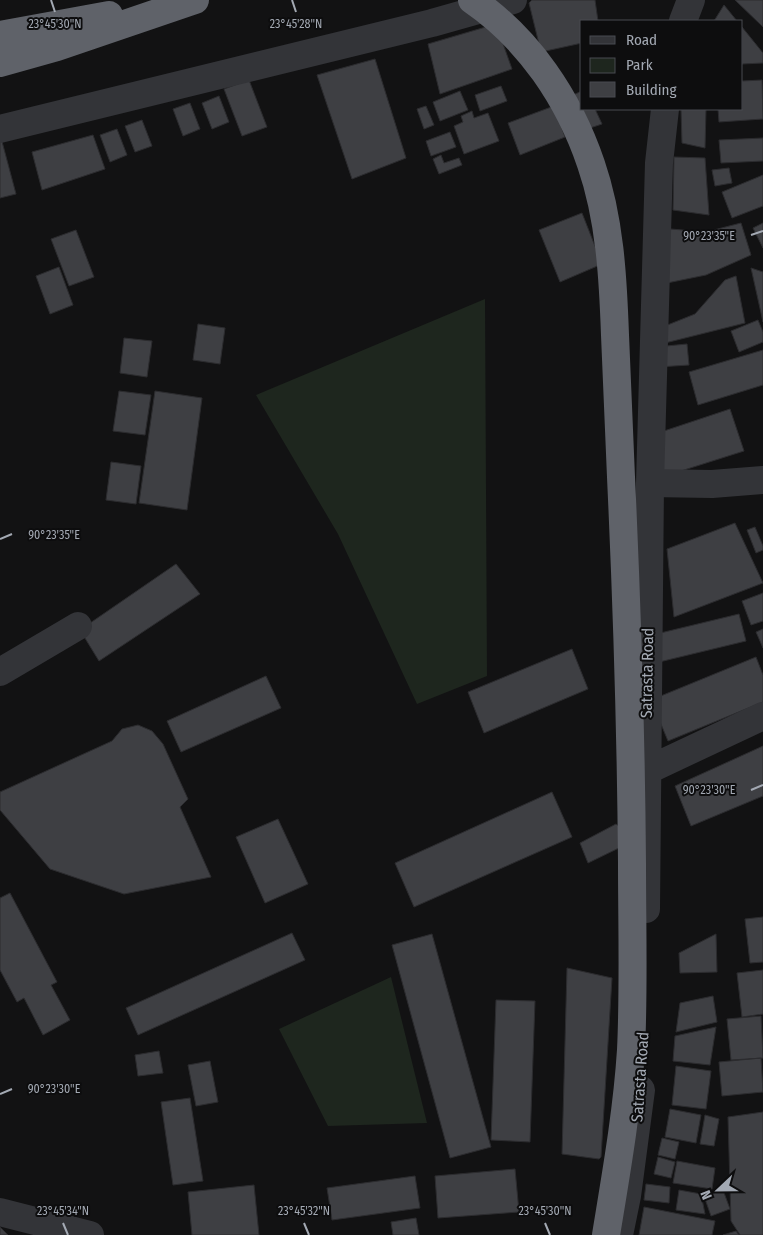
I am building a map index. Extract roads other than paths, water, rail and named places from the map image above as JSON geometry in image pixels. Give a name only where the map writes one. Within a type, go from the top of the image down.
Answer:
[{"type":"highway","points":[[472,0],[495,16],[526,49],[546,73],[562,99],[579,132],[592,166],[606,220],[614,313],[631,704],[633,949],[631,1051],[619,1154],[606,1235]]},
{"type":"highway","points":[[0,35],[121,12],[187,2]]},
{"type":"highway","points":[[0,63],[57,47],[187,2]]},
{"type":"street","points":[[0,129],[432,23],[513,0]]},
{"type":"street","points":[[683,20],[691,0]]},
{"type":"street","name":"Satrasta Road","points":[[619,1235],[630,1177],[642,1082],[645,998],[650,483],[659,163],[665,110]]},
{"type":"street","points":[[650,483],[712,484],[763,480]]},
{"type":"street","points":[[0,672],[78,626]]},
{"type":"street","points":[[646,771],[763,716]]},
{"type":"street","points":[[0,1212],[90,1235]]}]
